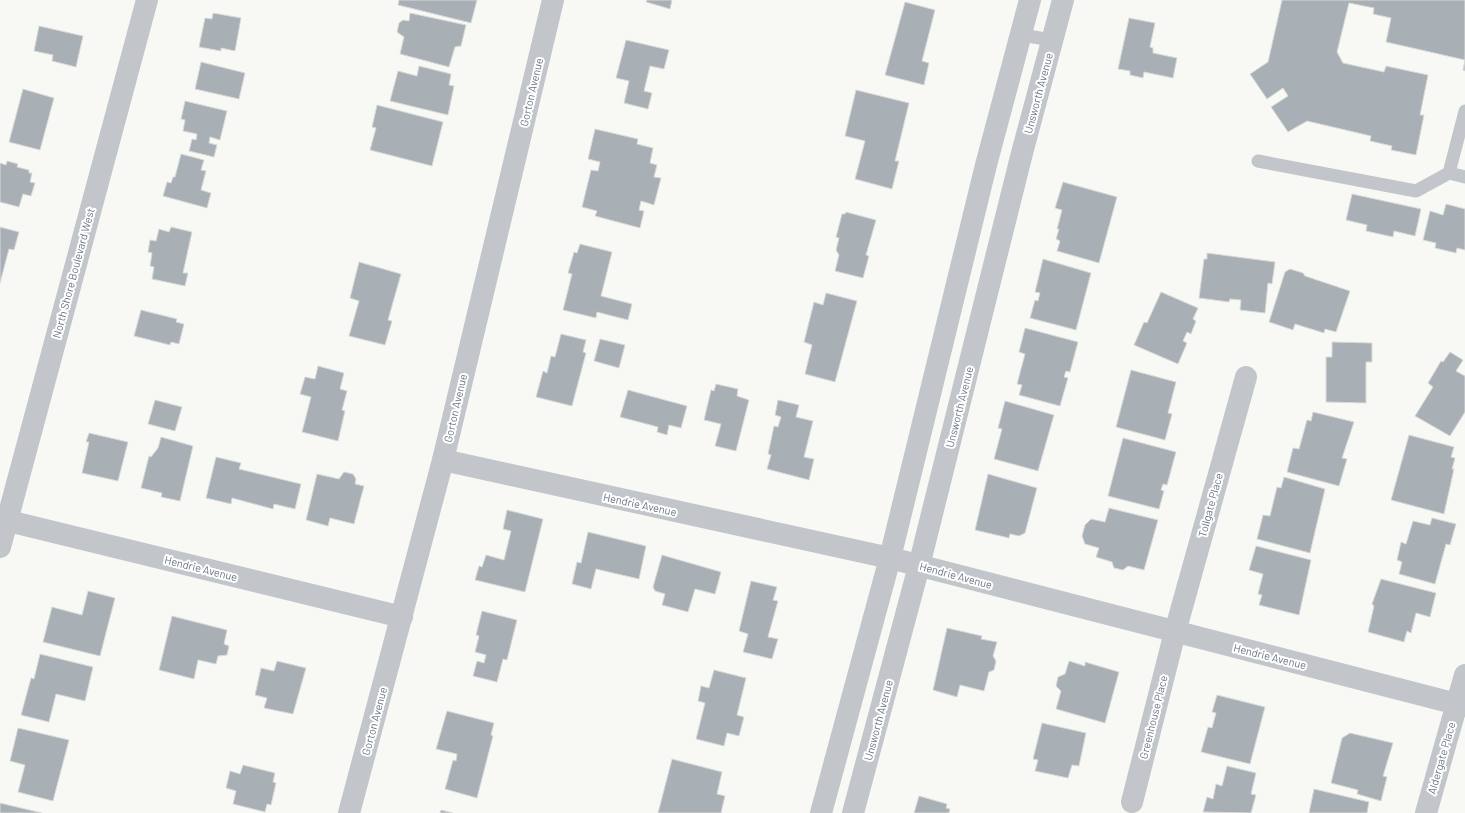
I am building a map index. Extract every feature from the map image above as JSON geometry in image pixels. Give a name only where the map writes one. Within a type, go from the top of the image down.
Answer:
[{"type":"street","name":"North Shore Boulevard West","points":[[0,547],[4,520],[147,0]]},
{"type":"street","name":"Gorton Avenue","points":[[349,813],[443,460],[553,0]]},
{"type":"street","points":[[821,813],[890,558],[986,165],[1030,0]]},
{"type":"street","name":"Unsworth Avenue","points":[[853,813],[919,566],[1022,153],[1063,0]]},
{"type":"street","name":"Tollgate Place","points":[[1175,632],[1246,377]]},
{"type":"street","name":"Hendrie Avenue","points":[[443,460],[890,558],[1461,705]]},
{"type":"street","name":"Hendrie Avenue","points":[[4,520],[402,617]]},
{"type":"street","name":"Greenhouse Place","points":[[1132,802],[1175,632]]},
{"type":"street","name":"Aldergate Place","points":[[1426,813],[1461,705],[1465,675]]},
{"type":"lane","points":[[1021,35],[1052,40]]},
{"type":"lane","points":[[1449,173],[1465,111]]},
{"type":"lane","points":[[1258,161],[1416,191],[1449,173],[1465,177]]},
{"type":"building","points":[[399,0],[477,0],[471,23],[398,5]]},
{"type":"building","points":[[647,0],[672,0],[670,9],[646,2]]},
{"type":"building","points":[[1282,0],[1465,0],[1465,60],[1386,42],[1391,18],[1373,14],[1374,8],[1349,3],[1337,52],[1343,63],[1384,72],[1386,66],[1428,75],[1420,115],[1424,115],[1416,155],[1391,150],[1392,146],[1370,141],[1371,136],[1307,121],[1288,132],[1271,107],[1288,96],[1283,88],[1267,99],[1250,74],[1268,62]]},
{"type":"building","points":[[905,2],[935,10],[922,61],[929,63],[924,85],[885,75]]},
{"type":"building","points":[[213,13],[241,18],[235,51],[221,48],[221,51],[199,47],[205,18],[212,19]]},
{"type":"building","points":[[410,13],[466,25],[461,46],[455,47],[449,67],[400,54],[404,37],[397,32],[399,23],[403,20],[409,21]]},
{"type":"building","points":[[1129,18],[1155,23],[1150,47],[1153,48],[1153,53],[1177,58],[1173,78],[1144,72],[1143,78],[1130,75],[1130,71],[1118,69]]},
{"type":"building","points":[[39,26],[83,36],[76,67],[52,61],[53,55],[34,51]]},
{"type":"building","points":[[626,40],[669,50],[664,69],[650,66],[644,91],[652,93],[648,109],[624,103],[629,81],[616,78]]},
{"type":"building","points":[[1465,60],[1465,71],[1463,70]]},
{"type":"building","points":[[201,62],[245,73],[239,99],[195,89]]},
{"type":"building","points":[[419,66],[451,74],[449,85],[454,86],[448,115],[390,101],[398,71],[417,76]]},
{"type":"building","points":[[23,89],[54,98],[40,150],[9,142]]},
{"type":"building","points":[[856,90],[909,103],[895,161],[899,161],[892,189],[855,179],[865,141],[845,136]]},
{"type":"building","points":[[185,101],[227,111],[220,140],[210,137],[209,143],[217,145],[214,157],[189,151],[192,139],[196,140],[197,134],[183,131],[185,120],[181,119]]},
{"type":"building","points":[[377,105],[443,122],[432,166],[370,150],[376,128],[372,127]]},
{"type":"building","points":[[595,129],[638,139],[637,144],[653,148],[650,163],[657,165],[654,177],[661,178],[654,205],[641,201],[639,210],[644,211],[640,228],[595,216],[597,211],[582,207],[591,170],[598,171],[600,162],[588,159]]},
{"type":"building","points":[[181,154],[204,160],[201,170],[206,171],[201,190],[211,193],[207,208],[163,196],[167,182],[171,183],[173,177],[175,177]]},
{"type":"building","points":[[7,161],[18,164],[17,167],[29,170],[29,173],[32,173],[30,182],[35,183],[31,196],[23,194],[19,207],[0,202],[0,163],[6,165]]},
{"type":"building","points":[[1063,182],[1117,197],[1099,263],[1057,251],[1060,241],[1056,239],[1059,229],[1057,229],[1062,210],[1055,208]]},
{"type":"building","points":[[1352,194],[1421,209],[1415,236],[1394,231],[1393,237],[1366,231],[1367,225],[1346,220]]},
{"type":"building","points":[[1446,204],[1465,209],[1465,250],[1457,248],[1456,253],[1435,248],[1436,243],[1423,240],[1430,211],[1443,215]]},
{"type":"building","points":[[846,212],[876,220],[866,255],[869,256],[863,278],[835,271],[839,255],[836,250],[839,238],[836,237],[842,214],[845,214]]},
{"type":"building","points":[[0,227],[19,232],[14,250],[9,249],[0,283]]},
{"type":"building","points":[[171,227],[192,232],[183,273],[188,273],[185,286],[152,279],[154,267],[150,266],[152,253],[148,252],[150,240],[156,241],[159,229],[169,232]]},
{"type":"building","points":[[580,244],[612,252],[601,296],[632,304],[628,320],[597,312],[596,318],[563,310],[572,274],[568,273],[574,252],[577,253]]},
{"type":"building","points":[[1207,253],[1275,262],[1272,284],[1268,283],[1265,313],[1240,310],[1241,300],[1230,299],[1229,302],[1199,298],[1204,259],[1207,259]]},
{"type":"building","points":[[1043,259],[1091,273],[1076,330],[1030,318],[1035,300],[1038,301],[1040,293],[1035,292]]},
{"type":"building","points":[[359,262],[401,274],[388,320],[392,321],[385,345],[349,336],[359,301],[350,298]]},
{"type":"building","points":[[1290,269],[1303,273],[1305,276],[1350,291],[1336,332],[1325,329],[1324,333],[1295,324],[1293,330],[1269,322],[1285,272]]},
{"type":"building","points":[[1161,292],[1198,308],[1193,319],[1196,321],[1191,334],[1187,332],[1183,341],[1187,343],[1178,364],[1134,345],[1144,322],[1147,323]]},
{"type":"building","points":[[826,293],[857,301],[835,382],[805,374],[812,345],[804,342],[814,302],[823,305]]},
{"type":"building","points":[[141,310],[177,319],[176,322],[184,324],[179,344],[171,342],[170,345],[134,336]]},
{"type":"building","points":[[1025,328],[1078,342],[1070,372],[1066,371],[1064,377],[1068,378],[1060,406],[1019,395],[1022,385],[1017,384],[1025,354],[1019,352]]},
{"type":"building","points":[[561,334],[586,340],[583,352],[586,353],[572,406],[536,397],[543,371],[547,373],[551,356],[555,357]]},
{"type":"building","points":[[600,339],[625,345],[619,368],[594,361]]},
{"type":"building","points":[[1332,342],[1372,343],[1372,362],[1366,362],[1366,403],[1326,402],[1326,357],[1332,357]]},
{"type":"building","points":[[1450,352],[1463,360],[1456,371],[1465,376],[1465,412],[1450,436],[1415,416],[1433,387],[1428,383],[1441,361],[1443,362]]},
{"type":"building","points":[[318,366],[344,373],[340,389],[347,391],[342,410],[345,411],[338,441],[302,432],[311,397],[300,394],[305,377],[315,379]]},
{"type":"building","points":[[1131,370],[1176,382],[1168,413],[1172,414],[1165,440],[1116,427]]},
{"type":"building","points":[[716,384],[738,389],[737,396],[749,400],[736,451],[715,446],[721,424],[704,420],[711,390],[714,391]]},
{"type":"building","points":[[628,390],[687,406],[681,428],[669,425],[667,435],[657,432],[658,427],[620,417]]},
{"type":"building","points":[[155,400],[182,407],[175,431],[148,424]]},
{"type":"building","points":[[778,400],[799,405],[796,417],[813,421],[804,457],[814,459],[809,480],[767,469],[771,455],[768,454],[774,426],[778,427],[781,417],[775,415]]},
{"type":"building","points":[[1005,401],[1054,415],[1038,471],[994,459],[1002,429],[998,428]]},
{"type":"building","points":[[1313,412],[1354,422],[1342,458],[1347,459],[1339,486],[1287,472],[1293,448],[1299,449],[1307,420],[1311,421]]},
{"type":"building","points":[[89,433],[128,442],[118,481],[82,473],[89,442],[86,442]]},
{"type":"building","points":[[1409,435],[1454,447],[1451,457],[1455,458],[1452,469],[1454,469],[1444,514],[1391,500]]},
{"type":"building","points":[[161,437],[193,446],[180,501],[161,497],[162,493],[141,488],[149,456],[151,457],[158,448]]},
{"type":"building","points":[[1123,438],[1176,452],[1167,485],[1163,484],[1161,490],[1164,491],[1159,509],[1108,496]]},
{"type":"building","points":[[216,457],[241,463],[239,469],[301,484],[295,509],[274,504],[273,509],[232,498],[231,504],[206,498]]},
{"type":"building","points":[[344,472],[353,474],[356,479],[355,484],[364,486],[354,524],[330,518],[328,526],[306,520],[317,474],[339,479]]},
{"type":"building","points":[[988,474],[1037,488],[1025,533],[1019,536],[1010,534],[1009,538],[975,530]]},
{"type":"building","points":[[1284,477],[1325,489],[1310,553],[1257,539],[1263,515],[1270,516],[1277,487],[1281,488]]},
{"type":"building","points":[[1109,508],[1158,520],[1144,570],[1128,566],[1123,570],[1114,568],[1112,562],[1096,557],[1099,548],[1085,544],[1082,536],[1085,525],[1091,519],[1105,522]]},
{"type":"building","points":[[507,510],[543,519],[525,592],[475,580],[479,566],[482,567],[486,555],[504,560],[511,531],[503,529]]},
{"type":"building","points":[[1432,518],[1456,524],[1450,545],[1446,544],[1435,584],[1399,574],[1402,562],[1397,560],[1401,542],[1406,544],[1413,521],[1430,525]]},
{"type":"building","points":[[588,532],[646,546],[639,579],[596,569],[591,589],[572,584],[577,562],[581,563]]},
{"type":"building","points":[[1256,546],[1311,560],[1299,615],[1259,605],[1262,595],[1258,594],[1263,574],[1249,570]]},
{"type":"building","points":[[662,555],[721,572],[715,594],[695,589],[688,612],[662,605],[665,594],[655,591],[653,587]]},
{"type":"building","points":[[1381,579],[1436,593],[1430,617],[1416,613],[1411,633],[1407,631],[1404,642],[1368,632],[1374,606],[1372,604]]},
{"type":"building","points":[[751,581],[777,587],[773,600],[778,601],[768,637],[778,639],[772,659],[743,652],[748,634],[739,631]]},
{"type":"building","points":[[88,591],[115,598],[100,656],[43,642],[52,607],[82,615]]},
{"type":"building","points":[[482,611],[517,620],[507,660],[503,659],[497,682],[473,676],[477,661],[484,663],[486,655],[475,652],[479,636],[476,635]]},
{"type":"building","points":[[172,616],[227,630],[224,644],[229,646],[227,655],[218,656],[216,664],[198,660],[194,679],[159,670]]},
{"type":"building","points":[[947,628],[982,636],[981,639],[997,642],[993,656],[996,661],[994,670],[989,672],[984,691],[960,685],[957,697],[933,690]]},
{"type":"building","points":[[40,654],[93,667],[85,701],[56,694],[49,722],[21,715],[31,678],[34,679]]},
{"type":"building","points":[[277,661],[306,668],[293,714],[264,708],[267,698],[255,695],[261,668],[274,671]]},
{"type":"building","points":[[1069,661],[1085,666],[1085,662],[1119,672],[1105,723],[1056,709],[1061,691],[1056,686],[1058,677],[1065,674]]},
{"type":"building","points":[[714,670],[746,678],[737,715],[744,717],[739,736],[727,733],[724,746],[696,739],[705,703],[698,701],[701,686],[709,688]]},
{"type":"building","points":[[1217,695],[1265,707],[1250,764],[1201,752],[1208,727],[1212,728],[1216,713],[1212,712]]},
{"type":"building","points":[[447,711],[494,723],[491,735],[493,736],[477,798],[445,789],[453,760],[456,761],[457,754],[436,749]]},
{"type":"building","points":[[1042,723],[1086,733],[1079,766],[1072,765],[1068,778],[1035,771],[1038,760],[1033,759]]},
{"type":"building","points":[[18,728],[69,740],[53,801],[18,792],[25,765],[10,761]]},
{"type":"building","points":[[1350,733],[1393,743],[1383,776],[1387,777],[1381,801],[1357,794],[1358,790],[1331,783],[1342,738]]},
{"type":"building","points":[[672,759],[722,772],[717,794],[725,796],[721,813],[658,813]]},
{"type":"building","points":[[243,765],[275,773],[273,782],[276,783],[271,805],[267,804],[265,812],[233,804],[236,791],[226,788],[230,771],[240,774]]},
{"type":"building","points":[[1227,766],[1256,773],[1251,794],[1256,795],[1251,813],[1203,812],[1207,797],[1213,799],[1216,784],[1222,786]]},
{"type":"building","points":[[1314,789],[1369,802],[1367,813],[1309,813]]},
{"type":"building","points":[[919,796],[947,804],[946,808],[950,809],[949,813],[914,813]]},
{"type":"building","points":[[0,803],[42,813],[0,813]]},
{"type":"building","points":[[441,810],[453,813],[440,813]]}]
